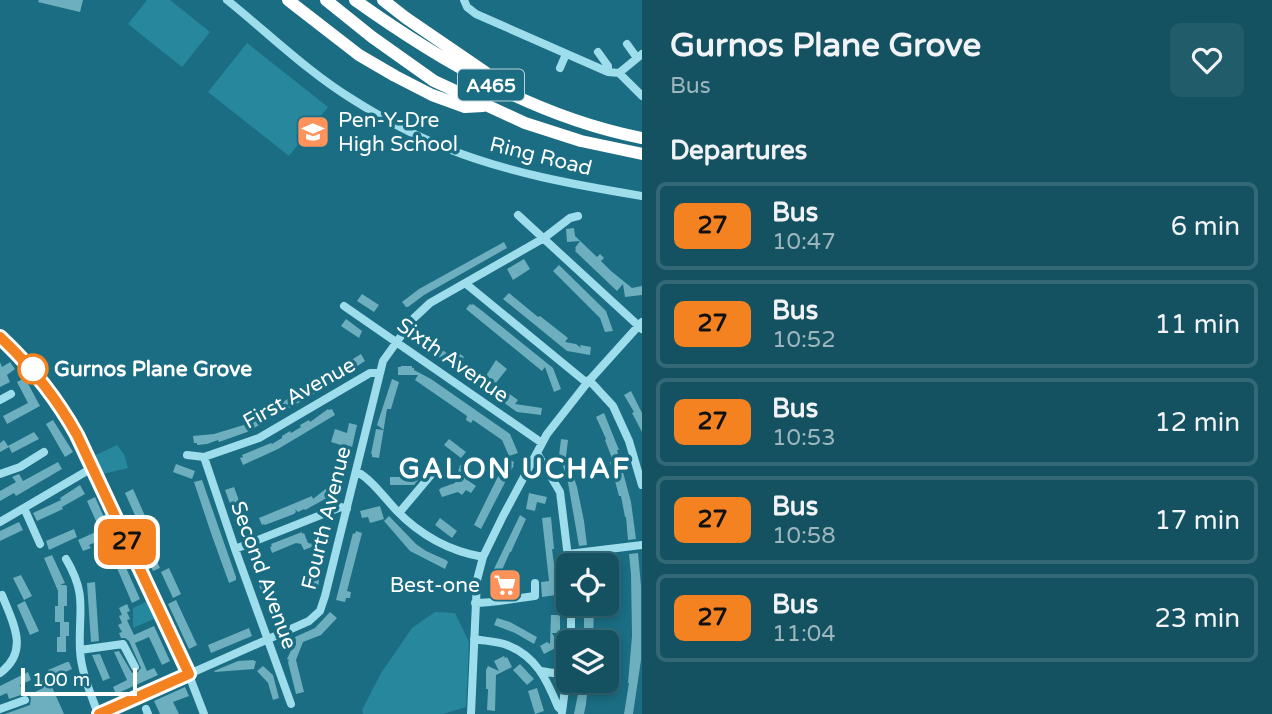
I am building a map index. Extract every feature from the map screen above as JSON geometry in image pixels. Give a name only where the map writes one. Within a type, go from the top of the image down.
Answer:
[{"type":"highway","points":[[288,0],[359,55],[395,76],[432,95],[465,107],[486,106]]},
{"type":"highway","name":"A465","points":[[326,0],[372,37],[434,80],[486,106],[525,123],[581,141],[642,154]]},
{"type":"highway","name":"A465","points":[[355,0],[401,33],[494,86],[539,107],[590,125],[642,138]]},
{"type":"highway","points":[[383,0],[485,72],[494,86]]},
{"type":"street","name":"Ring Road","points":[[228,0],[350,98],[418,136],[447,149],[508,168],[642,196]]},
{"type":"street","points":[[464,0],[467,7],[476,14],[608,72],[619,73],[642,96]]},
{"type":"street","points":[[619,73],[640,56],[627,44]]},
{"type":"street","points":[[598,52],[608,66],[608,72]]},
{"type":"street","points":[[560,68],[566,54]]},
{"type":"street","points":[[471,714],[475,603],[483,557],[542,443],[588,381],[641,326],[518,215]]},
{"type":"street","name":"First Avenue","points":[[187,455],[204,457],[260,438],[370,373],[380,373],[383,361],[396,342],[414,318],[430,303],[544,238],[570,218],[578,216]]},
{"type":"street","points":[[465,283],[588,381],[613,406],[629,441],[642,485]]},
{"type":"street","name":"Sixth Avenue","points":[[344,306],[542,443]]},
{"type":"street","points":[[2,341],[31,367],[60,405],[77,435],[189,674],[204,714]]},
{"type":"street","name":"Fourth Avenue","points":[[99,714],[309,621],[320,611],[380,373]]},
{"type":"street","points":[[0,400],[11,394]]},
{"type":"street","points":[[0,474],[20,467],[44,452]]},
{"type":"street","points":[[537,453],[560,492],[568,553]]},
{"type":"street","name":"Second Avenue","points":[[204,457],[234,549],[292,704]]},
{"type":"street","points":[[0,522],[92,468]]},
{"type":"street","points":[[399,513],[436,470]]},
{"type":"street","points":[[356,471],[399,513],[431,538],[465,554],[483,557]]},
{"type":"street","points":[[234,549],[341,507],[347,509]]},
{"type":"street","points":[[24,508],[40,544]]},
{"type":"street","points":[[576,553],[642,545]]},
{"type":"street","points":[[66,559],[76,576],[81,600],[82,666],[99,714]]},
{"type":"street","points":[[475,603],[535,596],[535,583]]},
{"type":"street","points":[[0,673],[10,664],[18,642],[2,595]]},
{"type":"street","points":[[474,639],[506,645],[525,655],[541,671],[562,713]]},
{"type":"street","points":[[80,650],[123,644],[135,667]]},
{"type":"street","points":[[541,671],[556,671]]},
{"type":"street","points":[[562,713],[564,693]]},
{"type":"street","points":[[0,709],[24,700]]},
{"type":"shaded area","points":[[147,0],[170,0],[210,32],[182,67],[128,24]]},
{"type":"shaded area","points":[[247,43],[328,107],[289,156],[208,92]]},
{"type":"shaded area","points":[[117,445],[124,454],[128,468],[103,474],[94,456]]},
{"type":"shaded area","points":[[148,601],[156,618],[133,628],[133,608]]},
{"type":"shaded area","points":[[435,612],[455,613],[469,642],[466,707],[443,714],[363,714],[362,710],[381,673],[412,628]]},
{"type":"building","points":[[83,0],[80,12],[38,2]]},
{"type":"building","points":[[574,228],[575,236],[597,257],[600,254],[604,258],[601,261],[611,271],[632,288],[642,286],[642,295],[625,297],[623,284],[617,291],[575,251],[580,241],[567,242],[566,229]]},
{"type":"building","points":[[504,242],[507,248],[424,295],[408,307],[402,302],[419,289]]},
{"type":"building","points":[[524,259],[530,269],[513,280],[507,269]]},
{"type":"building","points":[[559,265],[606,311],[613,331],[605,332],[600,318],[553,271]]},
{"type":"building","points":[[509,293],[568,338],[565,342],[581,348],[580,345],[591,347],[590,355],[567,351],[503,299]]},
{"type":"building","points":[[362,294],[379,305],[374,312],[357,301]]},
{"type":"building","points":[[470,304],[553,368],[561,389],[554,392],[545,367],[542,371],[466,309]]},
{"type":"building","points":[[346,319],[362,331],[359,338],[341,326]]},
{"type":"building","points":[[441,349],[455,359],[459,353],[464,357],[461,362],[484,379],[496,360],[507,369],[495,384],[518,400],[515,404],[542,408],[541,415],[517,412],[436,355]]},
{"type":"building","points":[[361,354],[365,361],[321,390],[247,432],[219,442],[218,440],[197,445],[194,443],[193,436],[214,434],[247,424]]},
{"type":"building","points":[[0,362],[2,367],[10,362],[15,369],[7,375],[10,382],[0,387]]},
{"type":"building","points":[[412,366],[414,370],[510,434],[518,453],[509,456],[502,440],[473,420],[471,423],[466,420],[467,416],[415,380],[418,375],[398,375],[398,367]]},
{"type":"building","points":[[25,378],[40,406],[7,424],[3,416],[28,403],[17,382]]},
{"type":"building","points":[[392,379],[399,382],[391,409],[387,409],[384,430],[377,425]]},
{"type":"building","points":[[631,391],[642,413],[642,432],[624,395]]},
{"type":"building","points":[[332,409],[335,415],[278,449],[243,465],[240,458],[242,455],[272,444]]},
{"type":"building","points":[[604,413],[619,450],[636,539],[628,540],[626,517],[610,462],[613,461],[596,417]]},
{"type":"building","points":[[53,420],[73,452],[65,457],[46,424]]},
{"type":"building","points":[[349,423],[357,425],[344,483],[336,481],[344,446],[331,442],[335,429],[347,433]]},
{"type":"building","points":[[376,429],[384,430],[379,458],[372,457]]},
{"type":"building","points":[[34,432],[39,439],[12,453],[9,447],[0,452],[0,443],[4,440],[8,446]]},
{"type":"building","points":[[449,439],[466,452],[461,458],[444,445]]},
{"type":"building","points":[[561,439],[568,440],[565,465],[569,463],[577,487],[587,545],[579,546],[567,477],[559,456]]},
{"type":"building","points":[[507,458],[514,462],[514,465],[481,529],[474,525]]},
{"type":"building","points":[[58,462],[62,469],[16,496],[14,493],[0,501],[0,491],[16,482],[12,477],[19,474],[23,481]]},
{"type":"building","points":[[176,464],[195,471],[192,479],[173,472]]},
{"type":"building","points":[[460,465],[469,467],[466,479],[476,486],[471,493],[466,490],[462,495],[458,492],[442,497],[439,490],[455,483]]},
{"type":"building","points":[[390,477],[419,479],[414,485],[390,485]]},
{"type":"building","points":[[202,480],[236,577],[236,580],[229,583],[194,482]]},
{"type":"building","points":[[332,484],[337,490],[328,499],[305,510],[298,512],[295,509],[294,514],[262,525],[259,518],[312,496],[313,499]]},
{"type":"building","points":[[80,485],[85,494],[62,507],[63,509],[37,521],[33,513],[61,500],[60,498]]},
{"type":"building","points":[[234,487],[241,506],[232,509],[225,490]]},
{"type":"building","points":[[133,489],[154,536],[146,540],[125,493]]},
{"type":"building","points":[[529,493],[547,497],[545,504],[537,502],[535,511],[526,509]]},
{"type":"building","points":[[95,497],[112,535],[89,545],[91,548],[83,551],[78,540],[100,530],[87,501]]},
{"type":"building","points":[[380,506],[384,519],[370,523],[368,517],[362,518],[360,511]]},
{"type":"building","points":[[520,515],[526,519],[498,579],[517,577],[518,590],[498,592],[493,571]]},
{"type":"building","points":[[389,516],[416,544],[446,560],[448,562],[445,569],[410,551],[384,521]]},
{"type":"building","points":[[551,517],[556,595],[542,597],[541,582],[549,581],[542,518]]},
{"type":"building","points":[[440,518],[457,531],[452,538],[435,525]]},
{"type":"building","points":[[19,522],[23,530],[0,541],[0,531]]},
{"type":"building","points":[[74,529],[77,537],[49,550],[46,541]]},
{"type":"building","points":[[302,532],[308,543],[317,545],[304,550],[301,544],[296,543],[272,553],[271,544]]},
{"type":"building","points":[[353,533],[362,533],[347,591],[351,592],[350,598],[346,598],[345,602],[336,600]]},
{"type":"building","points":[[148,542],[160,568],[153,571],[141,545]]},
{"type":"building","points":[[318,549],[327,554],[321,566],[316,590],[309,589]]},
{"type":"building","points":[[118,550],[140,599],[132,603],[111,554]]},
{"type":"building","points":[[638,553],[641,660],[633,714],[624,714],[632,636],[629,554]]},
{"type":"building","points":[[52,555],[65,583],[60,585],[67,587],[64,622],[69,622],[69,636],[66,636],[66,652],[57,652],[60,622],[55,622],[55,606],[58,606],[58,591],[44,558]]},
{"type":"building","points":[[169,568],[181,594],[173,598],[161,572]]},
{"type":"building","points":[[21,575],[32,596],[24,600],[13,578]]},
{"type":"building","points":[[265,577],[272,596],[264,599],[257,579]]},
{"type":"building","points":[[95,582],[99,641],[91,642],[87,583]]},
{"type":"building","points":[[176,600],[197,645],[189,649],[168,604]]},
{"type":"building","points":[[25,601],[39,631],[30,635],[17,605]]},
{"type":"building","points":[[127,604],[130,619],[127,620],[134,635],[154,626],[170,661],[162,665],[149,637],[135,643],[147,671],[154,668],[158,675],[116,694],[113,687],[127,680],[114,652],[119,651],[132,673],[137,673],[141,668],[129,641],[121,638],[119,633],[122,632],[118,625],[122,623],[119,616],[122,615],[119,608]]},
{"type":"building","points":[[330,612],[337,618],[321,635],[303,642],[296,660],[304,692],[296,694],[287,659],[295,637],[315,628]]},
{"type":"building","points":[[551,615],[560,616],[560,630],[552,633],[556,648],[544,654],[540,646],[547,642],[550,644]]},
{"type":"building","points":[[584,616],[594,616],[593,630],[584,630]]},
{"type":"building","points":[[497,618],[537,637],[534,644],[494,625]]},
{"type":"building","points":[[249,628],[252,636],[211,653],[208,645]]},
{"type":"building","points":[[100,654],[110,678],[103,681],[92,655]]},
{"type":"building","points":[[504,656],[512,667],[496,675],[495,711],[487,710],[486,670],[488,666],[499,671],[494,661]]},
{"type":"building","points":[[254,660],[254,669],[214,671],[238,661]]},
{"type":"building","points":[[67,662],[72,669],[52,678],[48,670]]},
{"type":"building","points":[[520,664],[534,679],[527,685],[513,670]]},
{"type":"building","points":[[263,666],[273,675],[279,698],[273,700],[269,684],[257,671]]},
{"type":"building","points":[[28,672],[31,680],[20,685],[24,694],[9,699],[7,693],[0,696],[0,686]]},
{"type":"building","points":[[48,678],[64,714],[5,714],[30,705],[29,695],[43,688],[40,682]]},
{"type":"building","points":[[185,687],[189,696],[173,702],[179,714],[160,714],[154,701]]},
{"type":"building","points":[[537,688],[544,711],[535,714],[528,691]]},
{"type":"building","points":[[578,693],[587,693],[584,714],[574,714]]},
{"type":"bus line","name":"27","points":[[0,337],[31,367],[66,415],[189,674],[99,714]]},
{"type":"place","name":"Pen-Y-Dre High School","points":[[313,132]]},
{"type":"place","name":"Gurnos Plane Grove","points":[[33,369]]},
{"type":"place","name":"Best-one","points":[[505,585]]},
{"type":"district","name":"GALON UCHAF","points":[[515,468]]}]
